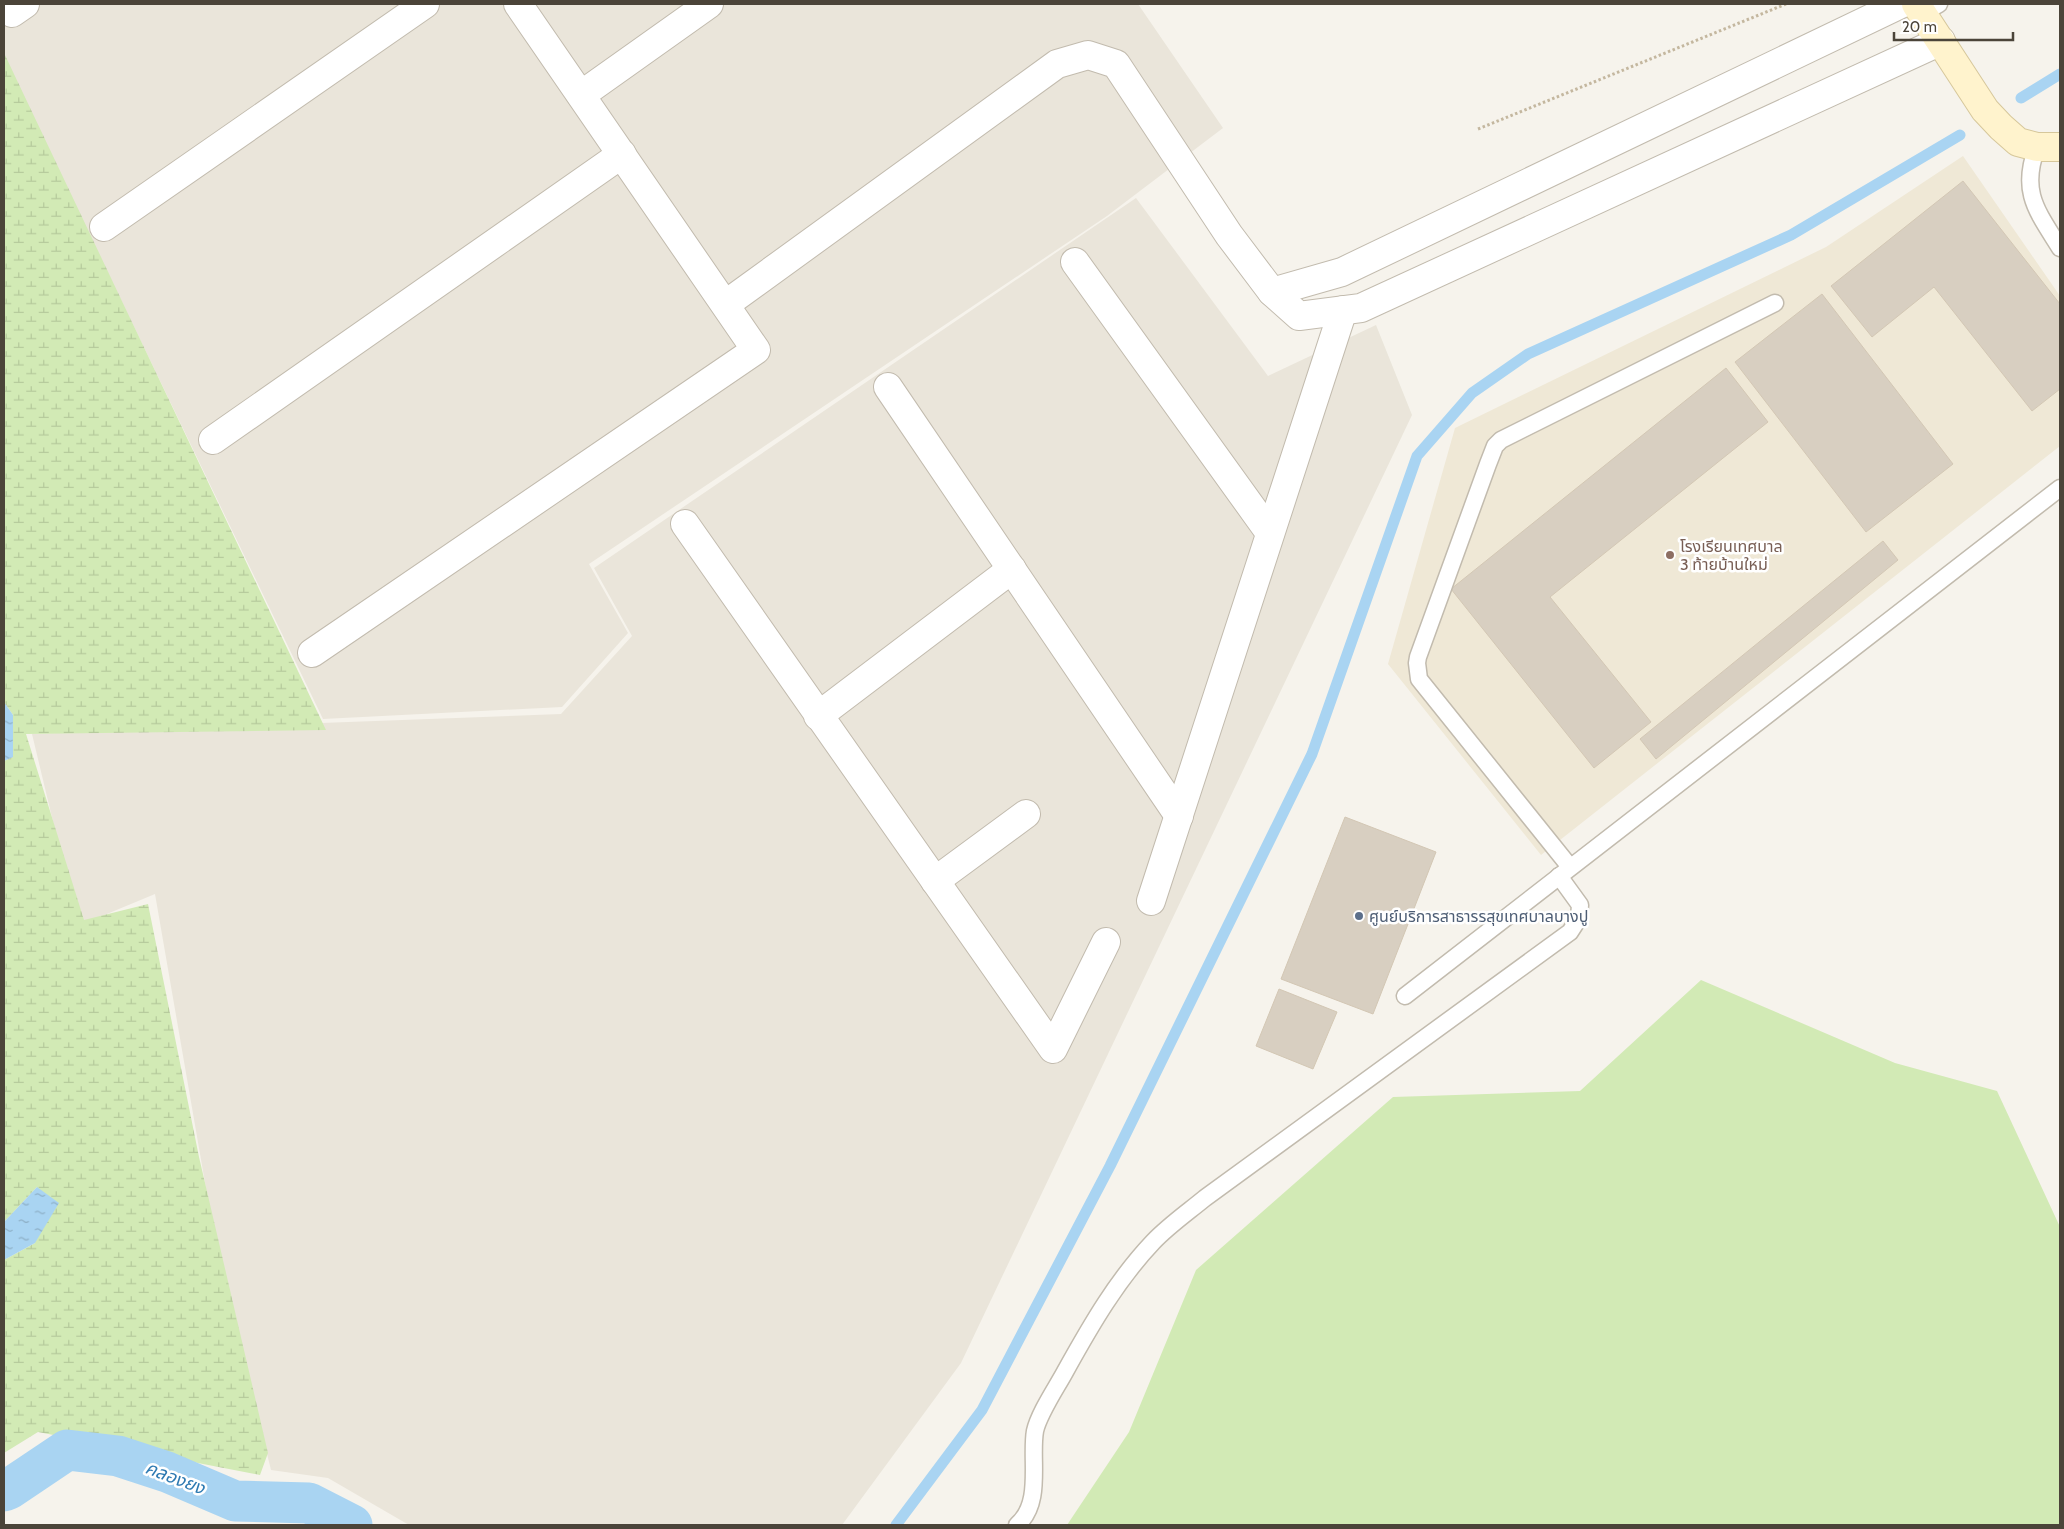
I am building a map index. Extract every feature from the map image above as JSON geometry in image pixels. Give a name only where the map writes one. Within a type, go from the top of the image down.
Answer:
[{"type":"street","points":[[104,227],[425,4]]},
{"type":"street","points":[[312,653],[756,350],[518,4]]},
{"type":"street","points":[[581,95],[709,4]]},
{"type":"street","points":[[1272,292],[1342,272],[1920,6],[1940,41],[1985,110],[2000,128],[2018,142],[2049,147]]},
{"type":"street","points":[[726,304],[1057,64],[1088,55],[1116,64],[1229,235],[1272,292],[1299,316],[1361,308],[1940,41]]},
{"type":"street","points":[[214,440],[622,154]]},
{"type":"street","points":[[1075,262],[1270,533]]},
{"type":"street","points":[[1151,901],[1343,310]]},
{"type":"street","points":[[888,387],[1179,816]]},
{"type":"street","points":[[685,524],[1053,1049],[1106,942]]},
{"type":"street","points":[[818,716],[1012,569]]},
{"type":"street","points":[[935,881],[1026,814]]},
{"type":"lane","points":[[2049,147],[2030,174],[2030,193],[2041,217],[2060,248]]},
{"type":"lane","points":[[1017,1525],[1023,1520],[1032,1498],[1035,1472],[1035,1431],[1049,1400],[1104,1303],[1153,1241],[1205,1198],[1570,932],[1579,918],[1580,905],[1565,872],[1419,679],[1418,657],[1495,446],[1501,440],[1775,303]]},
{"type":"lane","points":[[1405,996],[2060,488]]},
{"type":"path","points":[[1478,129],[1786,4]]},
{"type":"shaded area","points":[[4,4],[1138,4],[1223,128],[1107,216],[589,564],[628,633],[562,707],[323,719],[4,57]]},
{"type":"shaded area","name":"โรงเรียนเทศบาล 3 ท้ายบ้านใหม่","points":[[1963,156],[2060,296],[2060,446],[1541,855],[1388,664],[1455,428],[1826,247]]},
{"type":"shaded area","points":[[1136,198],[1268,376],[1376,325],[1412,415],[961,1363],[842,1525],[409,1525],[328,1478],[271,1470],[217,1252],[155,894],[78,926],[32,734],[561,714],[632,636],[594,568]]},
{"type":"green space","points":[[4,53],[326,730],[26,734],[84,920],[148,904],[199,1157],[268,1453],[260,1475],[38,1432],[4,1453],[4,1260],[35,1243],[37,1187],[4,1222],[4,761],[13,757],[13,715],[4,702]]},
{"type":"green space","points":[[1701,980],[1895,1063],[1997,1091],[2060,1227],[2060,1525],[1067,1525],[1129,1432],[1196,1270],[1393,1097],[1580,1091]]},
{"type":"water","points":[[4,702],[13,715],[13,757],[4,761]]},
{"type":"water","points":[[37,1187],[59,1203],[35,1243],[4,1260],[4,1222]]},
{"type":"building","points":[[1963,181],[2060,304],[2060,389],[2032,411],[1934,287],[1872,337],[1831,286]]},
{"type":"building","points":[[1822,294],[1953,464],[1866,532],[1735,362]]},
{"type":"building","points":[[1726,368],[1768,422],[1550,597],[1651,722],[1594,768],[1451,589]]},
{"type":"building","points":[[1883,541],[1898,560],[1656,759],[1640,739]]},
{"type":"building","name":"ศูนย์บริการสาธารรสุขเทศบาลบางปู","points":[[1345,817],[1436,852],[1373,1014],[1281,979]]},
{"type":"building","points":[[1279,989],[1337,1012],[1313,1069],[1256,1046]]},
{"type":"waterway","points":[[2021,98],[2060,74]]},
{"type":"waterway","points":[[896,1525],[982,1410],[1110,1166],[1312,754],[1417,456],[1472,393],[1528,354],[1791,235],[1960,135]]},
{"type":"waterway","name":"คลองยง","points":[[4,1491],[67,1450],[118,1456],[167,1472],[235,1501],[309,1503],[352,1525]]},
{"type":"place","name":"โรงเรียนเทศบาล 3 ท้ายบ้านใหม่","points":[[1670,555]]},
{"type":"place","name":"ศูนย์บริการสาธารรสุขเทศบาลบางปู","points":[[1359,916]]}]
